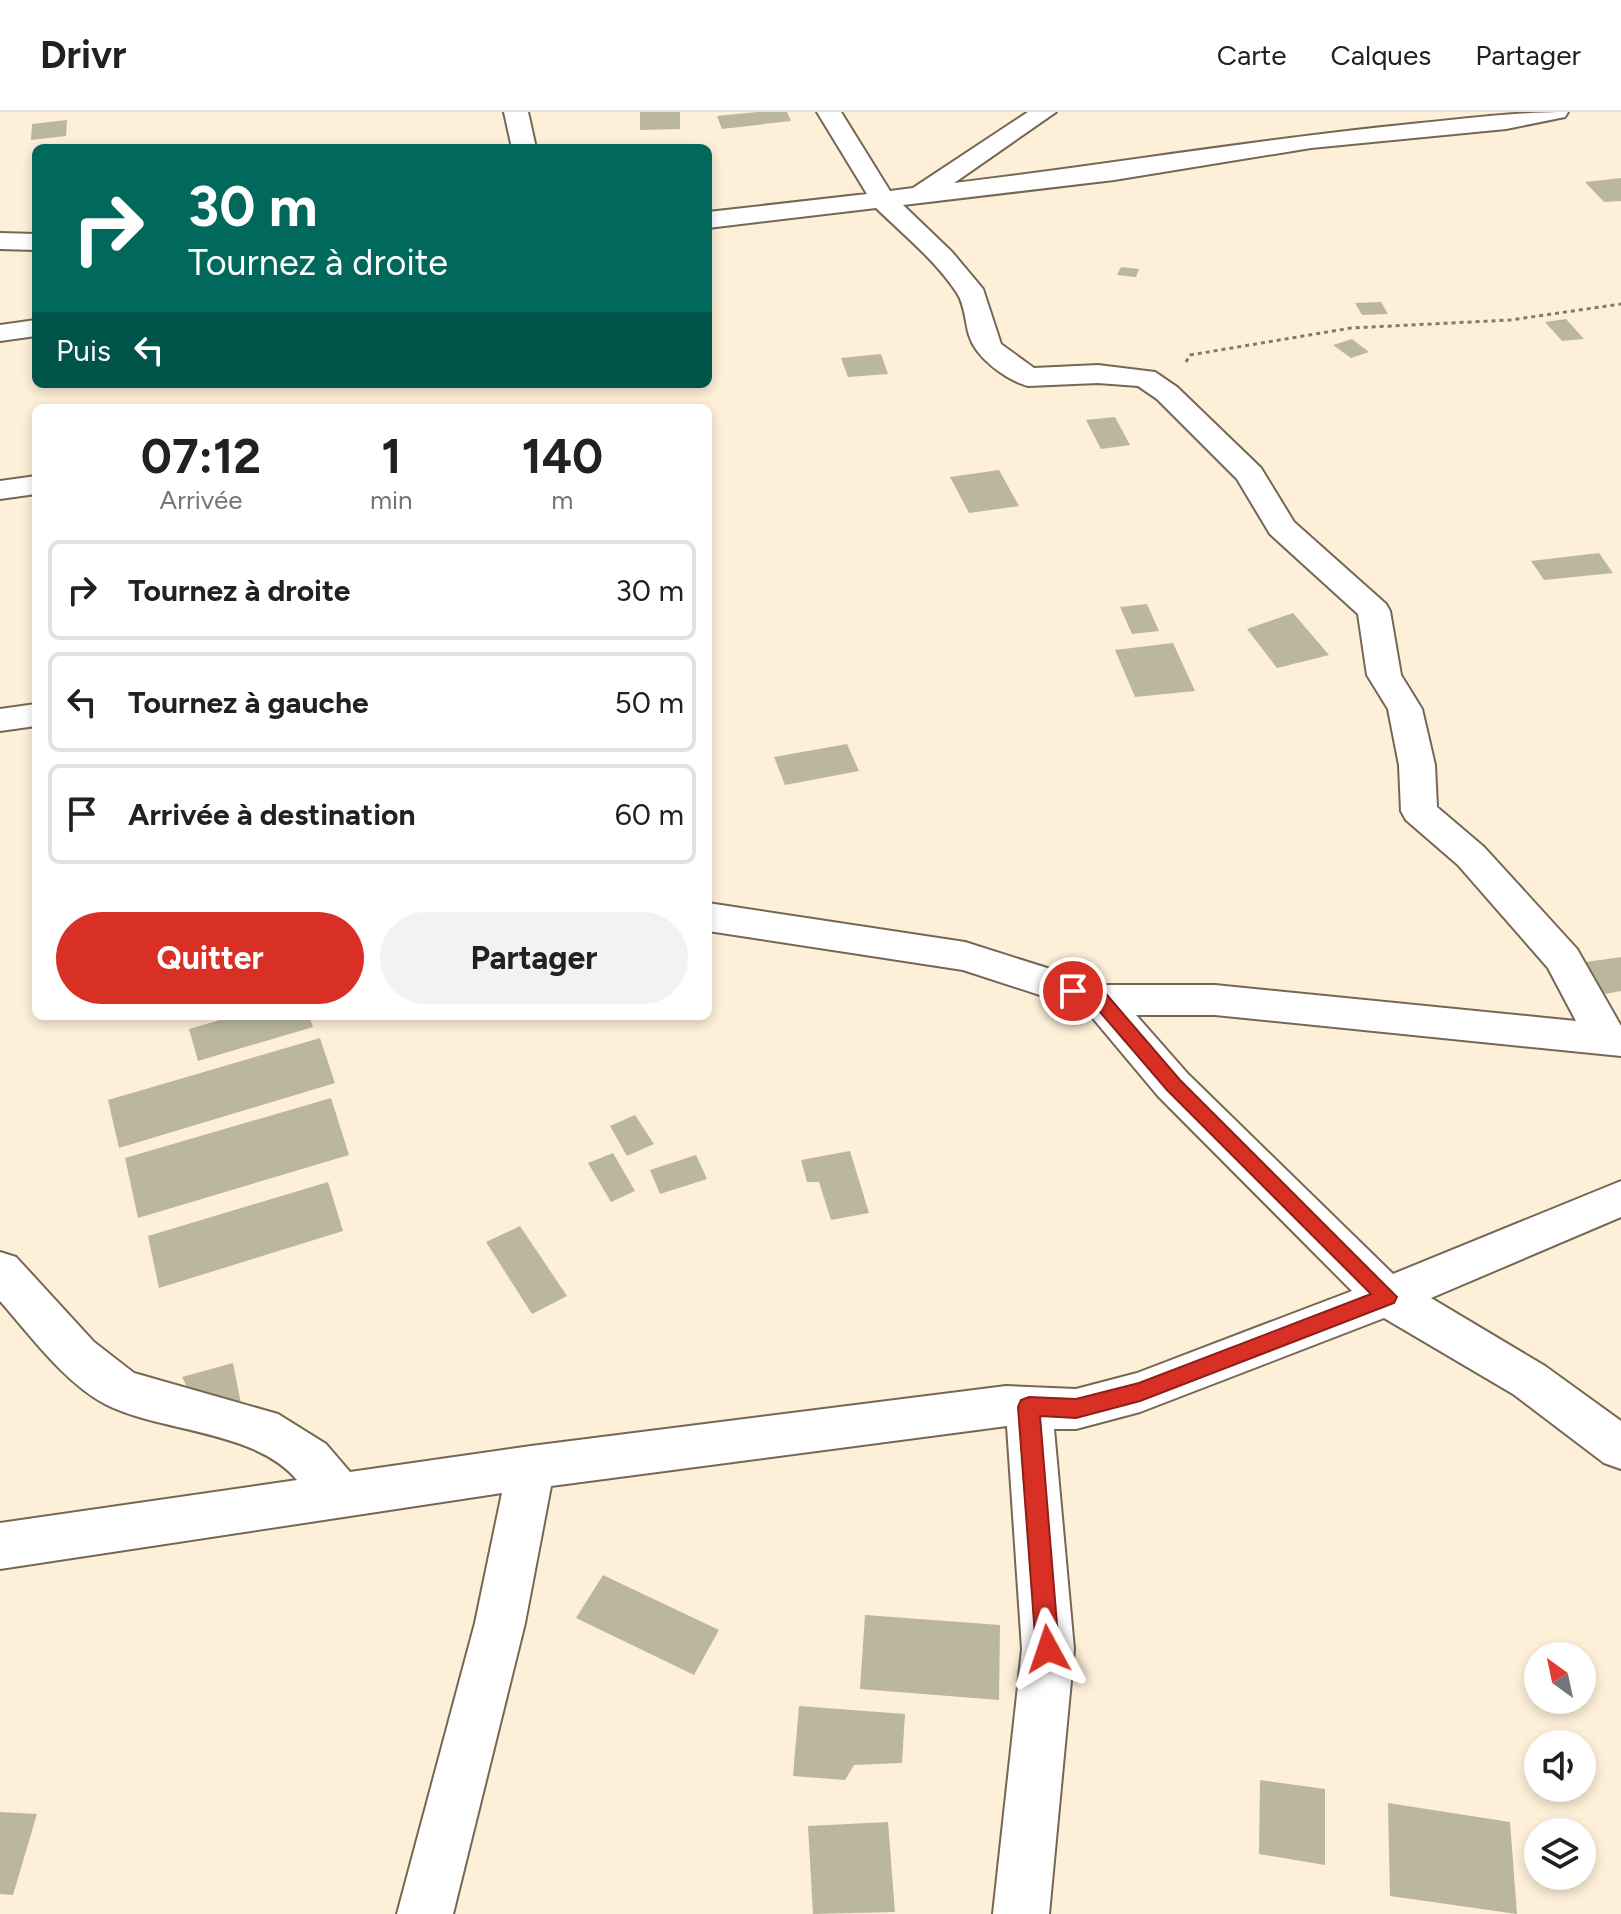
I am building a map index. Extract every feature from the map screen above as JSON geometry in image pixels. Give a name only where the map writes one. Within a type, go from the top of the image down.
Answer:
[{"type":"street","points":[[516,112],[523,144]]},
{"type":"street","points":[[829,112],[973,295],[984,339],[990,349],[1028,377],[1098,374],[1145,378],[1167,393],[1250,474],[1281,527],[1374,611],[1384,675],[1405,709],[1417,765],[1419,811],[1471,856],[1563,959],[1613,1040]]},
{"type":"street","points":[[900,199],[1044,112]]},
{"type":"street","points":[[712,220],[1114,172],[1311,141],[1492,123],[1556,112]]},
{"type":"street","points":[[0,241],[32,242]]},
{"type":"street","points":[[0,333],[32,329]]},
{"type":"street","points":[[0,490],[32,486]]},
{"type":"street","points":[[0,720],[32,716]]},
{"type":"street","points":[[712,918],[965,956],[1100,1000],[1215,1000],[1613,1040]]},
{"type":"street","points":[[1100,1000],[1173,1085],[1387,1297],[1452,1332],[1516,1372],[1621,1448]]},
{"type":"street","points":[[0,1546],[531,1467],[1006,1406],[1076,1409],[1140,1392],[1387,1297],[1621,1198]]},
{"type":"street","points":[[0,1270],[78,1356],[120,1389],[261,1429],[309,1459],[340,1496]]},
{"type":"street","points":[[1021,1914],[1048,1649],[1029,1407]]},
{"type":"street","points":[[425,1914],[500,1623],[531,1467]]},
{"type":"path","points":[[1167,393],[1190,355],[1351,328],[1510,320],[1621,304]]},
{"type":"building","points":[[640,112],[680,112],[680,129],[640,130]]},
{"type":"building","points":[[787,112],[791,121],[722,129],[717,116]]},
{"type":"building","points":[[67,120],[66,136],[31,140],[32,124]]},
{"type":"building","points":[[1621,178],[1621,201],[1604,202],[1585,182]]},
{"type":"building","points":[[1121,267],[1139,269],[1136,277],[1117,275]]},
{"type":"building","points":[[1381,302],[1388,314],[1362,315],[1355,303]]},
{"type":"building","points":[[1566,319],[1584,339],[1562,341],[1545,322]]},
{"type":"building","points":[[1352,339],[1369,352],[1351,358],[1333,345]]},
{"type":"building","points":[[881,354],[888,374],[848,377],[841,358]]},
{"type":"building","points":[[1115,417],[1130,445],[1101,449],[1086,420]]},
{"type":"building","points":[[999,470],[1019,506],[969,513],[950,477]]},
{"type":"building","points":[[1599,553],[1613,573],[1544,580],[1531,561]]},
{"type":"building","points":[[1147,604],[1159,631],[1132,634],[1120,607]]},
{"type":"building","points":[[1293,613],[1329,655],[1277,668],[1247,629]]},
{"type":"building","points":[[1173,643],[1195,691],[1135,697],[1115,650]]},
{"type":"building","points":[[847,744],[859,771],[785,785],[774,757]]},
{"type":"building","points":[[1621,957],[1621,991],[1605,994],[1586,962]]},
{"type":"building","points":[[220,1020],[310,1020],[313,1027],[198,1061],[189,1029]]},
{"type":"building","points":[[320,1038],[335,1083],[119,1148],[108,1100]]},
{"type":"building","points":[[331,1098],[349,1155],[138,1218],[125,1158]]},
{"type":"building","points":[[635,1115],[654,1144],[627,1156],[610,1126]]},
{"type":"building","points":[[850,1151],[869,1213],[831,1220],[819,1182],[807,1182],[801,1160]]},
{"type":"building","points":[[613,1153],[635,1191],[611,1202],[588,1163]]},
{"type":"building","points":[[696,1155],[707,1179],[660,1194],[650,1170]]},
{"type":"building","points":[[328,1182],[343,1231],[159,1288],[148,1236]]},
{"type":"building","points":[[520,1226],[567,1296],[532,1314],[486,1242]]},
{"type":"building","points":[[233,1363],[243,1414],[200,1412],[182,1377]]},
{"type":"building","points":[[603,1575],[719,1630],[694,1675],[576,1618]]},
{"type":"building","points":[[865,1615],[1000,1625],[999,1700],[860,1689]]},
{"type":"building","points":[[799,1706],[905,1714],[902,1763],[854,1765],[845,1780],[793,1776]]},
{"type":"building","points":[[1260,1780],[1325,1789],[1325,1865],[1259,1854]]},
{"type":"building","points":[[1388,1803],[1510,1822],[1517,1914],[1390,1896]]},
{"type":"building","points":[[0,1812],[37,1814],[13,1895],[0,1894]]},
{"type":"building","points":[[888,1822],[895,1912],[813,1914],[808,1826]]},
{"type":"route","points":[[1048,1649],[1029,1407],[1076,1409],[1140,1392],[1387,1297],[1173,1085],[1100,1000],[1073,991]]}]
